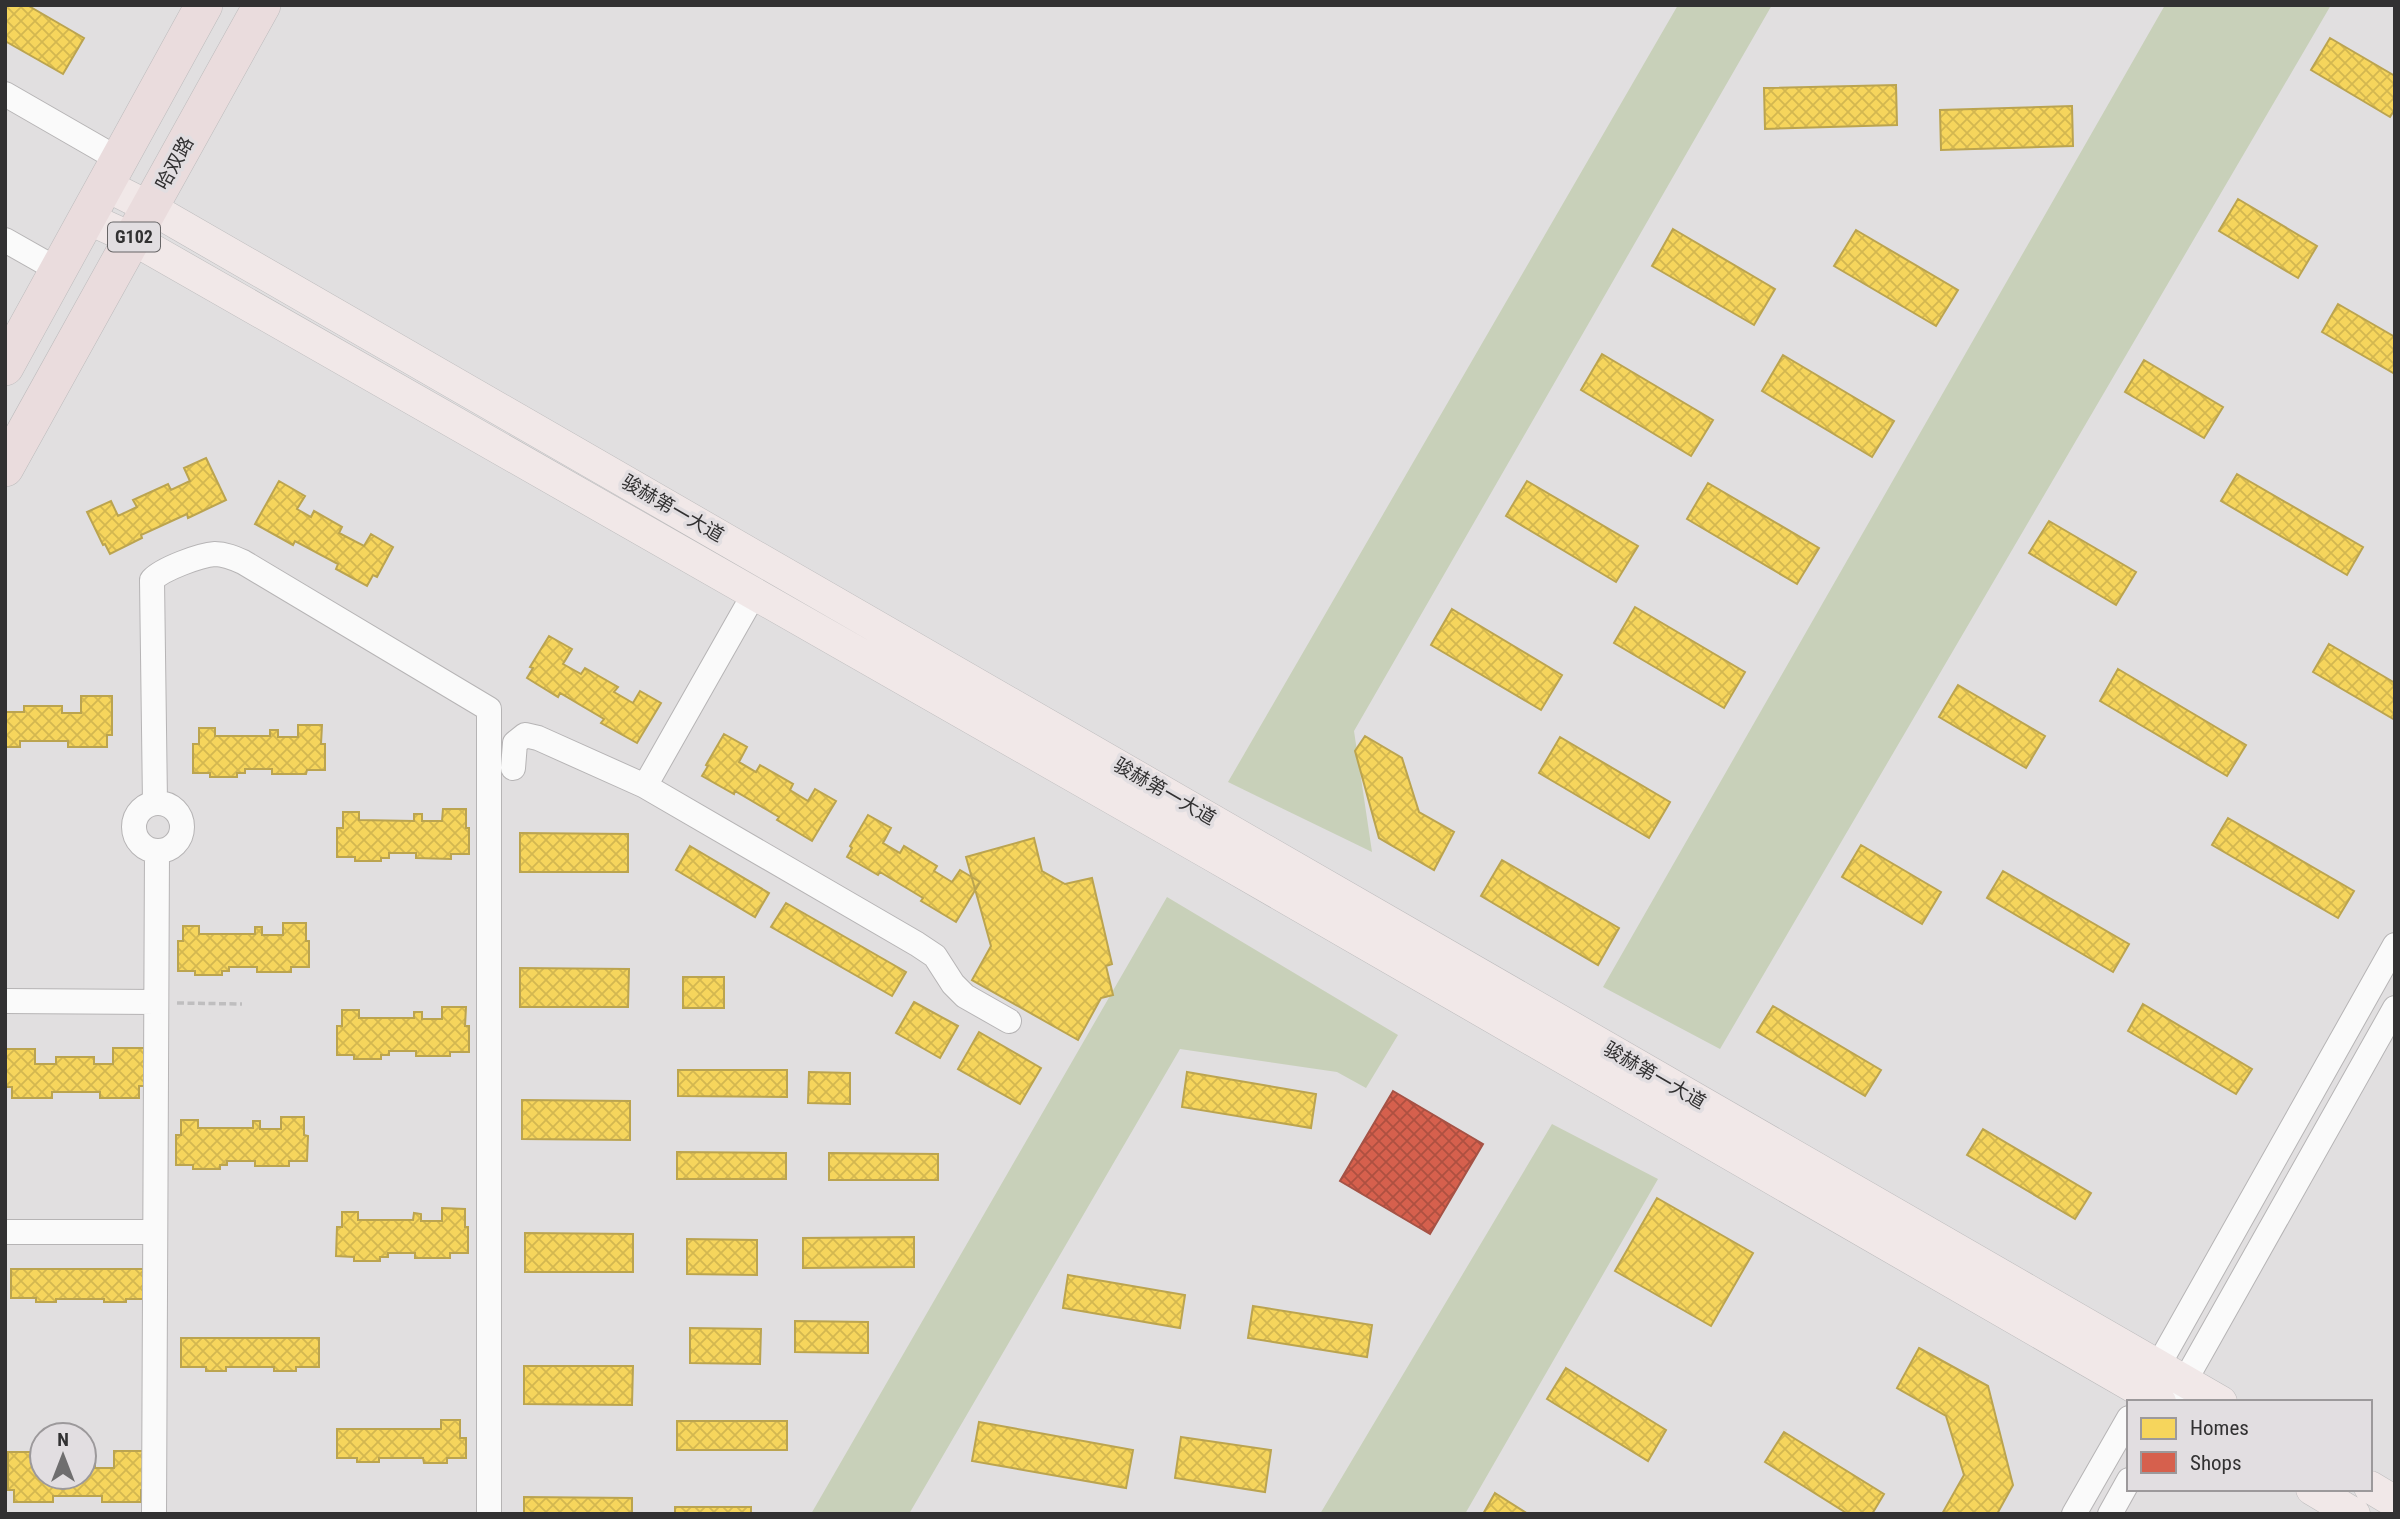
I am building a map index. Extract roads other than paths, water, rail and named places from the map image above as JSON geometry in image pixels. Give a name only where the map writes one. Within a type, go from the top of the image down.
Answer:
[{"type":"highway","name":"G102","points":[[5,367],[204,5]]},
{"type":"highway","name":"哈双路","points":[[5,468],[262,5]]},
{"type":"main road","name":"骏赫第一大道","points":[[112,172],[149,207],[2155,1394]]},
{"type":"main road","name":"骏赫第一大道","points":[[87,218],[132,239],[2155,1394],[2204,1400]]},
{"type":"main road","points":[[2372,1489],[2395,1502]]},
{"type":"main road","points":[[2315,1491],[2354,1514]]},
{"type":"street","points":[[5,93],[112,172]]},
{"type":"street","points":[[5,240],[58,270]]},
{"type":"street","points":[[155,803],[152,580],[159,572],[210,554],[219,554],[243,562],[489,709],[489,1514]]},
{"type":"street","points":[[645,786],[754,594]]},
{"type":"street","points":[[513,768],[514,743],[525,736],[538,738],[645,786],[917,944],[935,956],[953,984],[965,996],[1009,1021]]},
{"type":"street","points":[[155,803],[163,804],[176,812],[182,826],[181,834],[172,847],[157,851],[142,846],[137,839],[134,824],[141,810],[155,803]]},
{"type":"street","points":[[154,1514],[157,851]]},
{"type":"street","points":[[2155,1394],[2395,945]]},
{"type":"street","points":[[5,1001],[156,1002]]},
{"type":"street","points":[[2155,1394],[2395,1008]]},
{"type":"street","points":[[5,1232],[155,1232]]},
{"type":"street","points":[[2074,1514],[2127,1435]]},
{"type":"street","points":[[2110,1514],[2127,1484]]}]
